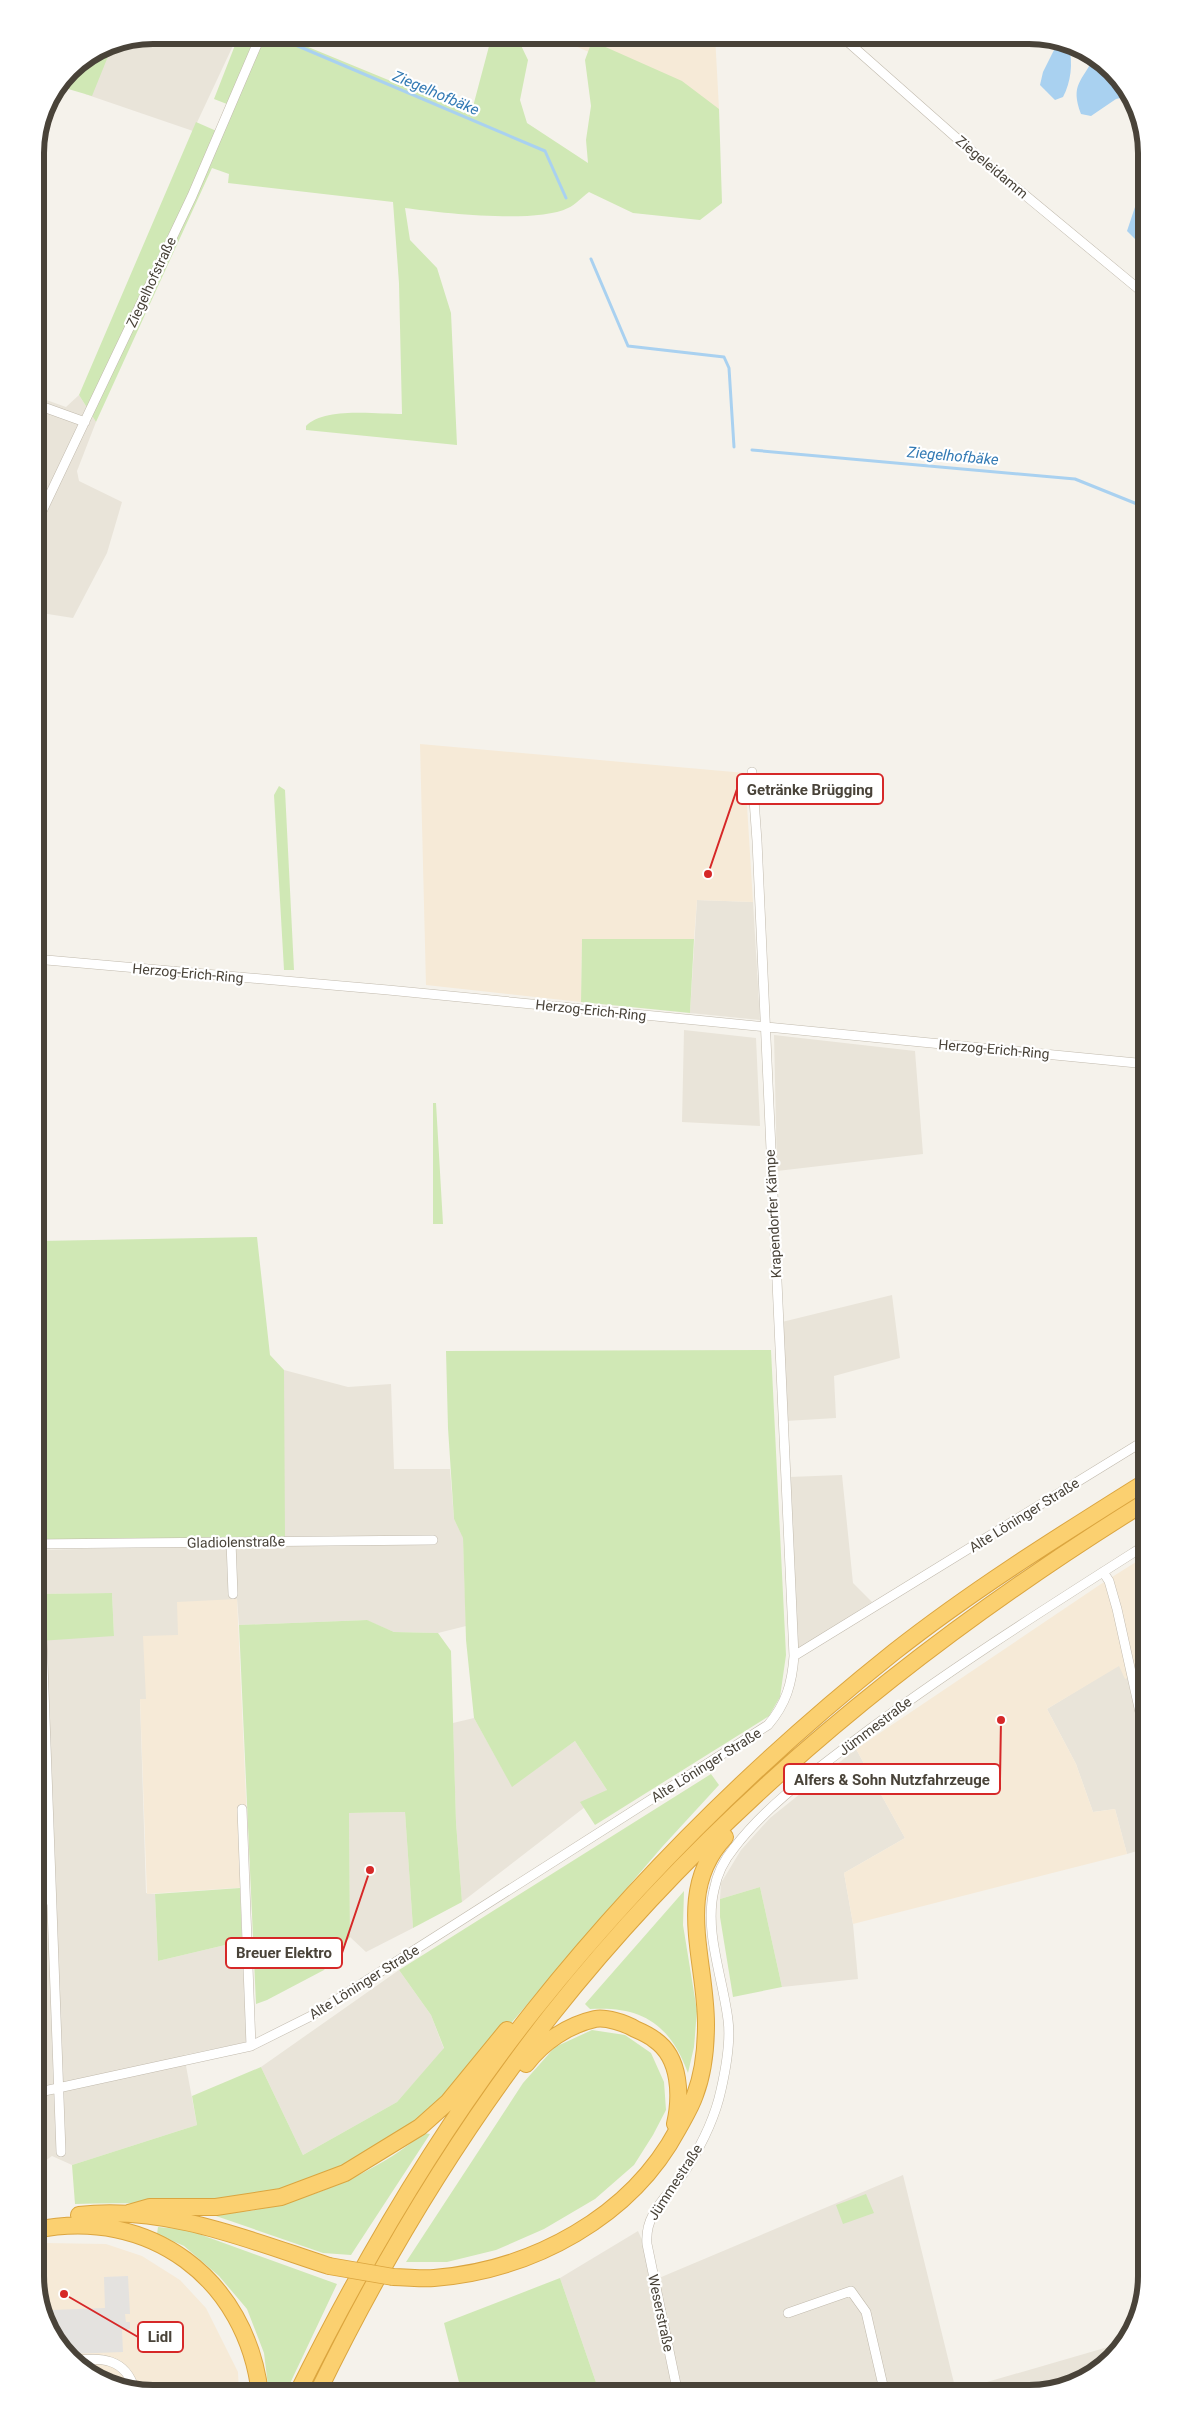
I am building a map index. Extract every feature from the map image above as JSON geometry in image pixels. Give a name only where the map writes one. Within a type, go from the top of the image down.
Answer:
[{"type":"highway","points":[[302,2385],[329,2330],[405,2197],[456,2118],[532,2013],[596,1934],[673,1851],[741,1784],[822,1712],[896,1651],[983,1588],[1138,1487]]},
{"type":"highway","points":[[322,2385],[386,2262],[428,2192],[490,2098],[552,2014],[618,1936],[677,1872],[742,1808],[823,1735],[941,1641],[1011,1590],[1138,1507]]},
{"type":"highway","points":[[44,2220],[83,2214],[129,2213],[182,2221],[217,2229],[329,2266],[393,2277],[434,2278],[475,2272],[514,2262],[555,2246],[595,2221],[626,2198],[647,2176],[672,2141],[695,2096],[703,2063],[706,2007],[697,1937],[696,1901],[704,1867],[720,1842],[753,1807],[820,1747],[823,1735]]},
{"type":"highway","points":[[129,2213],[150,2207],[216,2207],[281,2197],[345,2173],[420,2127],[448,2102],[516,2019],[532,2013]]},
{"type":"highway","points":[[490,2098],[505,2091],[531,2057],[560,2032],[596,2019],[626,2024],[657,2040],[671,2059],[678,2082],[678,2111],[672,2141]]},
{"type":"highway","points":[[44,2229],[98,2225],[134,2232],[160,2244],[193,2266],[221,2293],[244,2330],[257,2372],[259,2385]]},
{"type":"street","name":"Ziegelhofstraße","points":[[44,507],[192,196],[257,44]]},
{"type":"street","name":"Ziegeleidamm","points":[[850,44],[961,142],[1138,289]]},
{"type":"street","points":[[44,407],[85,422]]},
{"type":"street","name":"Krapendorfer Kämpe","points":[[752,772],[757,841],[794,1656]]},
{"type":"street","name":"Herzog-Erich-Ring","points":[[44,960],[398,991],[1138,1063]]},
{"type":"street","name":"Alte Löninger Straße","points":[[44,2091],[251,2046],[311,2016],[768,1725],[781,1710],[789,1694],[794,1656],[1138,1445]]},
{"type":"street","name":"Gladiolenstraße","points":[[44,1544],[433,1540]]},
{"type":"street","points":[[231,1542],[233,1594]]},
{"type":"street","name":"Jümmestraße","points":[[646,2231],[652,2214],[686,2170],[702,2141],[717,2107],[726,2070],[728,2022],[711,1914],[716,1879],[728,1856],[763,1816],[823,1765],[915,1695],[1138,1550]]},
{"type":"street","points":[[1103,1572],[1109,1581],[1117,1609],[1138,1704]]},
{"type":"street","points":[[44,1722],[61,2152]]},
{"type":"street","points":[[242,1809],[251,2046]]},
{"type":"street","points":[[44,1900],[51,1900]]},
{"type":"street","name":"Weserstraße","points":[[646,2231],[647,2244],[676,2385]]},
{"type":"street","points":[[788,2313],[852,2291],[866,2312],[883,2385]]},
{"type":"street","points":[[83,2359],[104,2358],[116,2364],[131,2383]]},
{"type":"shaded area","points":[[146,44],[234,44],[193,131],[85,94],[103,56],[125,47]]},
{"type":"shaded area","points":[[571,44],[715,44],[719,109]]},
{"type":"shaded area","points":[[79,395],[96,422],[77,471],[79,481],[122,502],[107,553],[73,618],[44,613],[44,466],[47,460],[44,460],[44,399],[66,407]]},
{"type":"shaded area","points":[[420,744],[745,773],[753,902],[697,900],[694,939],[582,939],[581,1002],[426,985]]},
{"type":"shaded area","points":[[697,900],[753,902],[760,1020],[690,1013]]},
{"type":"shaded area","points":[[684,1030],[756,1038],[760,1126],[682,1122]]},
{"type":"shaded area","points":[[774,1035],[915,1051],[923,1154],[777,1171]]},
{"type":"shaded area","points":[[892,1295],[900,1358],[834,1376],[836,1418],[786,1421],[782,1322]]},
{"type":"shaded area","points":[[284,1370],[348,1387],[391,1384],[394,1469],[450,1469],[454,1519],[463,1537],[466,1626],[438,1633],[394,1632],[366,1620],[239,1625],[237,1599],[178,1635],[146,1699],[140,1700],[146,1893],[155,1894],[158,1961],[242,1941],[247,2042],[184,2055],[197,2125],[72,2165],[52,2156],[44,2162],[44,1895],[48,1895],[44,1782],[44,1640],[114,1635],[112,1593],[44,1594],[44,1550],[227,1546],[225,1537],[284,1537]]},
{"type":"shaded area","points":[[842,1475],[853,1583],[872,1602],[798,1649],[789,1477]]},
{"type":"shaded area","points":[[1138,1561],[1138,1689],[1135,1675],[1125,1679],[1119,1666],[1047,1709],[1076,1764],[1093,1812],[1115,1809],[1127,1854],[853,1924],[844,1873],[905,1838],[856,1749]]},
{"type":"shaded area","points":[[237,1599],[250,1887],[147,1894],[140,1699],[146,1699],[143,1636],[178,1635],[177,1602]]},
{"type":"shaded area","points":[[1119,1665],[1135,1675],[1138,1689],[1138,1851],[1127,1854],[1115,1809],[1093,1812],[1076,1764],[1047,1709]]},
{"type":"shaded area","points":[[474,1718],[512,1786],[575,1741],[607,1790],[462,1902],[456,1822],[453,1723]]},
{"type":"shaded area","points":[[856,1749],[905,1838],[844,1873],[853,1924],[858,1979],[782,1987],[760,1887],[720,1899],[721,1883],[741,1850],[770,1818]]},
{"type":"shaded area","points":[[405,1812],[413,1928],[366,1952],[350,1937],[349,1813]]},
{"type":"shaded area","points":[[399,1970],[431,2015],[444,2049],[397,2102],[303,2155],[261,2067]]},
{"type":"shaded area","points":[[903,2175],[955,2385],[597,2385],[560,2278],[638,2231],[659,2278]]},
{"type":"shaded area","points":[[44,2243],[106,2244],[142,2256],[180,2280],[206,2308],[238,2372],[239,2385],[146,2385],[125,2382],[98,2371],[87,2363],[66,2342],[52,2318],[44,2283]]},
{"type":"shaded area","points":[[128,2276],[130,2314],[125,2314],[126,2322],[130,2322],[130,2329],[122,2330],[123,2352],[77,2354],[58,2331],[51,2315],[52,2310],[105,2308],[104,2277]]},
{"type":"shaded area","points":[[1108,2347],[1109,2350],[1090,2367],[1057,2382],[1036,2385],[977,2385]]},
{"type":"green space","points":[[235,44],[301,44],[471,114],[490,44],[520,44],[528,60],[520,100],[527,123],[588,163],[586,140],[591,106],[585,60],[591,44],[599,44],[682,81],[719,109],[722,203],[700,220],[633,213],[589,192],[568,208],[553,213],[534,215],[488,216],[405,208],[410,240],[437,268],[451,313],[457,445],[306,430],[306,426],[314,420],[325,416],[351,413],[402,414],[399,283],[393,202],[228,183],[229,174],[212,168],[96,422],[79,395],[196,122],[221,133],[232,106],[214,99]]},
{"type":"green space","points":[[109,53],[92,96],[65,88],[92,62]]},
{"type":"green space","points":[[279,786],[285,790],[294,970],[284,970],[274,795]]},
{"type":"green space","points":[[582,939],[694,939],[690,1013],[581,1002]]},
{"type":"green space","points":[[433,1103],[436,1103],[443,1224],[433,1224]]},
{"type":"green space","points":[[257,1237],[270,1355],[284,1370],[285,1537],[44,1540],[44,1241]]},
{"type":"green space","points":[[771,1350],[786,1655],[780,1697],[769,1716],[595,1825],[580,1802],[607,1790],[575,1741],[512,1787],[474,1718],[466,1640],[463,1538],[454,1519],[448,1428],[446,1351]]},
{"type":"green space","points":[[112,1593],[114,1636],[44,1641],[44,1594]]},
{"type":"green space","points":[[367,1620],[394,1632],[438,1633],[451,1651],[456,1822],[462,1902],[413,1928],[405,1812],[349,1813],[350,1937],[324,1970],[256,2004],[239,1625]]},
{"type":"green space","points":[[711,1774],[719,1785],[662,1847],[447,2098],[395,2136],[368,2153],[309,2181],[279,2191],[247,2198],[198,2203],[75,2204],[72,2165],[197,2125],[192,2096],[261,2067],[303,2155],[397,2102],[444,2048],[431,2015],[399,1970]]},
{"type":"green space","points":[[760,1887],[782,1987],[733,1997],[720,1917],[720,1899]]},
{"type":"green space","points":[[240,1888],[242,1941],[158,1961],[155,1894]]},
{"type":"green space","points":[[684,1891],[683,1925],[697,2011],[694,2047],[688,2073],[681,2056],[672,2042],[663,2030],[652,2022],[639,2015],[625,2011],[590,2009],[585,2004]]},
{"type":"green space","points":[[592,2030],[625,2035],[651,2053],[664,2082],[666,2110],[634,2165],[595,2199],[544,2229],[496,2250],[447,2262],[406,2262],[523,2083],[555,2047]]},
{"type":"green space","points":[[423,2133],[430,2134],[351,2255],[323,2253],[216,2216],[224,2212],[250,2211],[319,2192],[375,2166],[409,2145]]},
{"type":"green space","points":[[866,2194],[874,2213],[843,2224],[836,2205]]},
{"type":"green space","points":[[158,2227],[188,2230],[337,2284],[289,2385],[268,2385],[264,2353],[247,2309],[219,2276],[184,2246],[157,2234]]},
{"type":"green space","points":[[560,2278],[597,2385],[460,2385],[444,2323]]},
{"type":"water","points":[[1055,48],[1070,52],[1071,66],[1063,97],[1055,100],[1040,85],[1043,72]]},
{"type":"water","points":[[1091,63],[1106,76],[1123,97],[1116,99],[1091,116],[1081,114],[1077,96],[1079,84]]},
{"type":"water","points":[[1138,198],[1138,242],[1127,231]]},
{"type":"waterway","name":"Ziegelhofbäke","points":[[293,44],[545,151],[566,198]]},
{"type":"waterway","name":"Ziegelhofbäke","points":[[591,259],[628,346],[724,357],[729,368],[734,447]]},
{"type":"waterway","name":"Ziegelhofbäke","points":[[752,450],[1075,479],[1138,504]]},
{"type":"place","name":"Getränke Brügging","points":[[708,874]]},
{"type":"place","name":"Alfers & Sohn Nutzfahrzeuge","points":[[1001,1720]]},
{"type":"place","name":"Breuer Elektro","points":[[370,1870]]},
{"type":"place","name":"Lidl","points":[[64,2294]]}]
